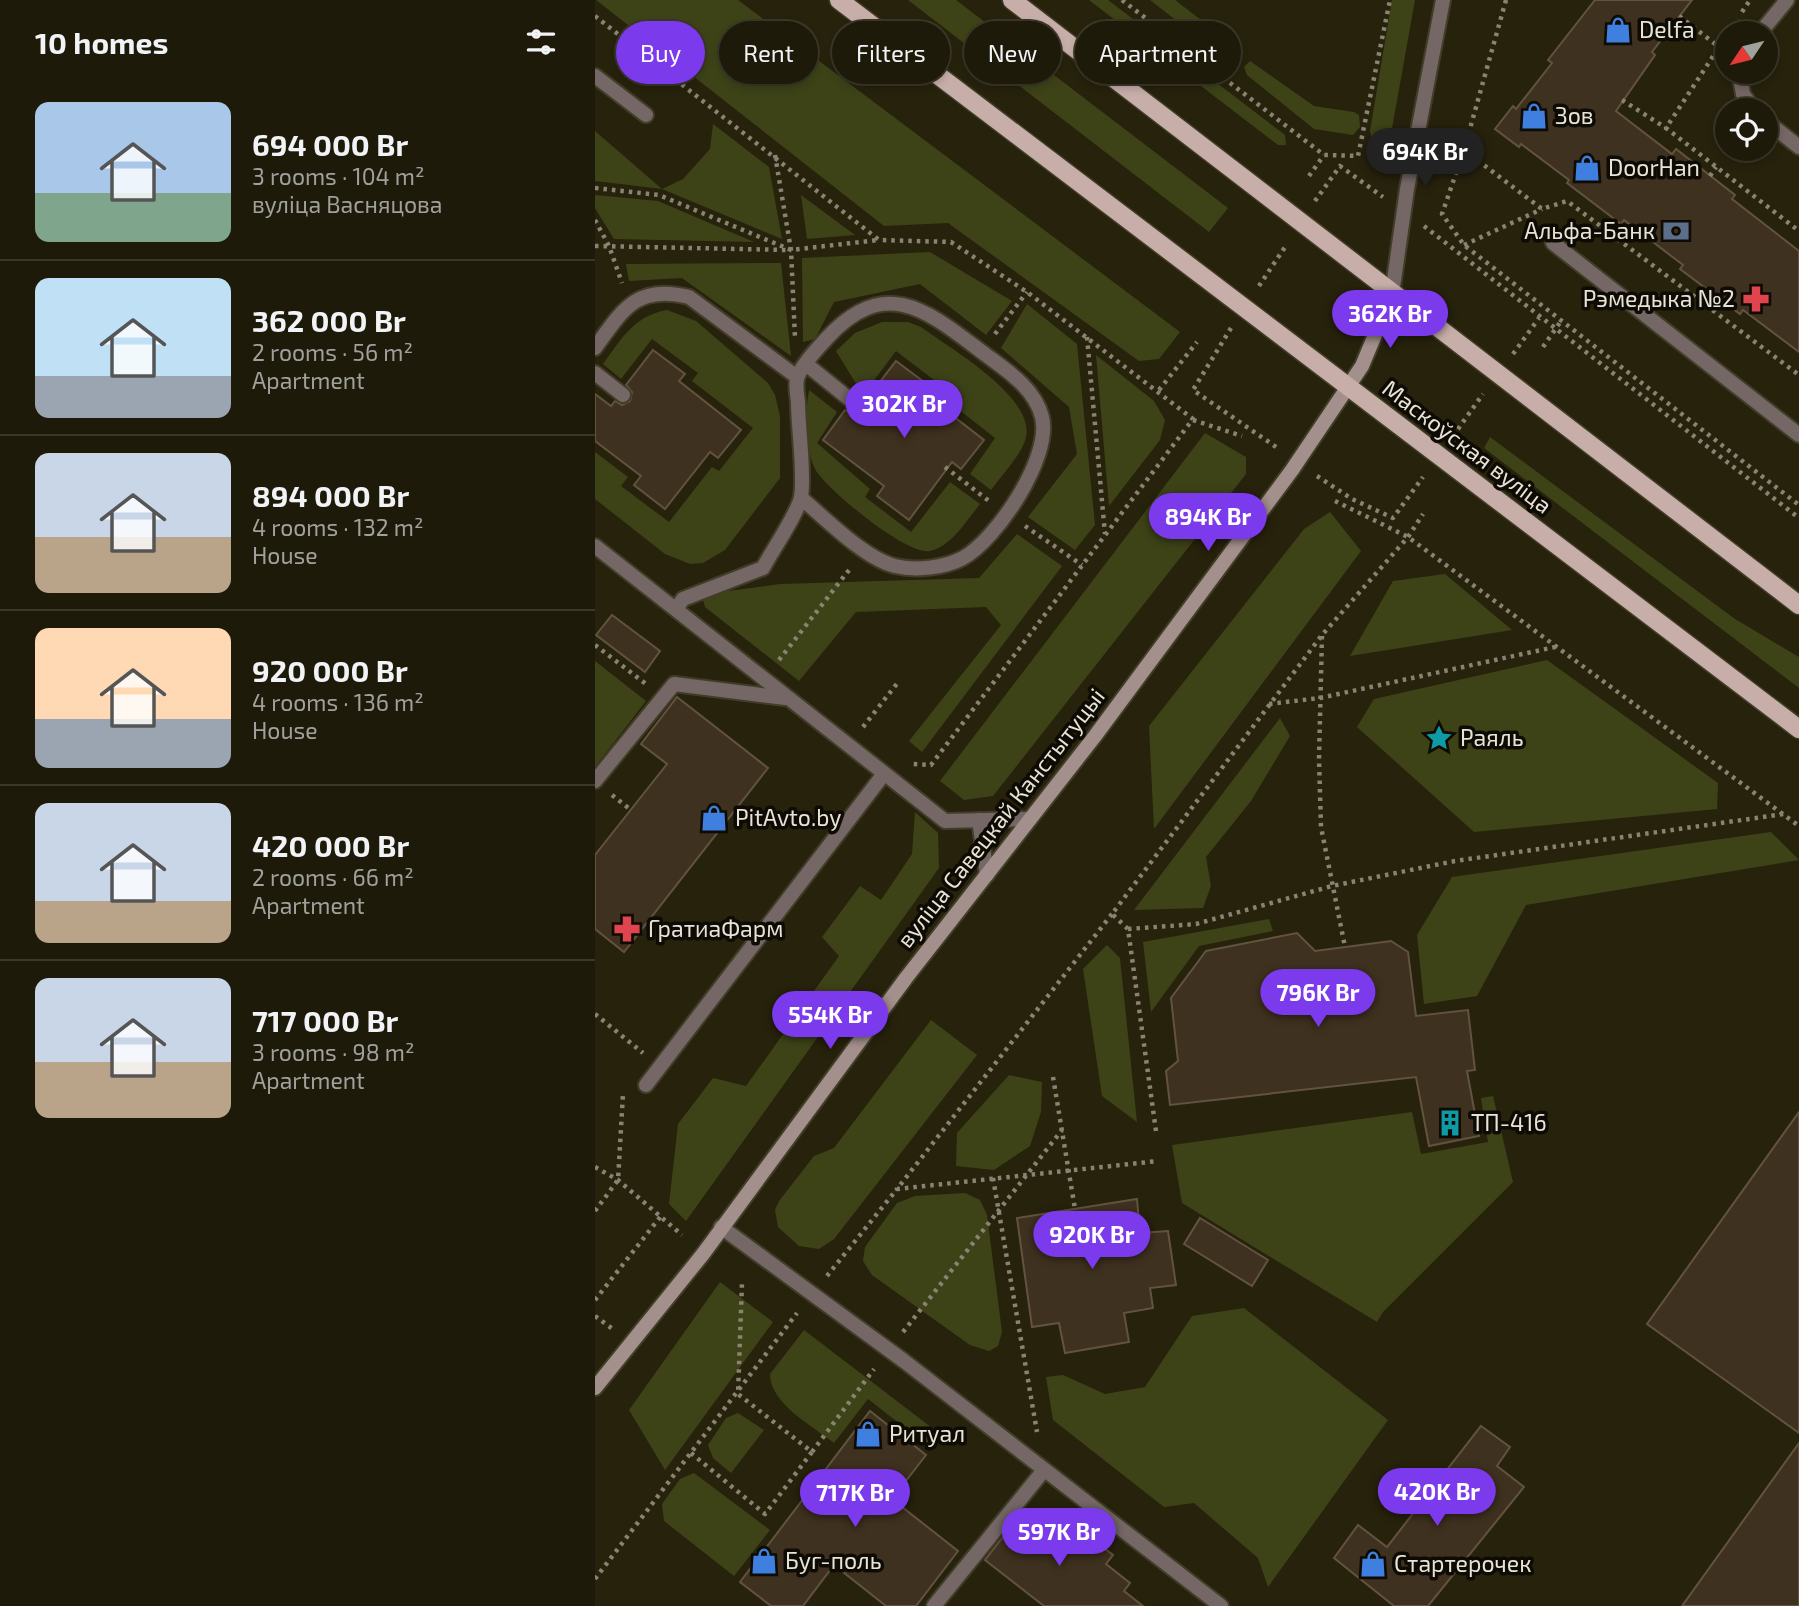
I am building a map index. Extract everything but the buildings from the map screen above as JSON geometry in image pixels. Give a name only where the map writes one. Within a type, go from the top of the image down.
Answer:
[{"type":"main road","name":"Маскоўская вуліца","points":[[839,0],[1799,729]]},
{"type":"main road","points":[[1012,0],[1799,605]]},
{"type":"main road","name":"вуліца Савецкай Канстытуцыі","points":[[595,1388],[1103,725],[1348,389],[1374,343],[1392,294]]},
{"type":"street","points":[[1392,294],[1407,190],[1443,0]]},
{"type":"street","points":[[1770,21],[1787,0]]},
{"type":"street","points":[[595,76],[646,115]]},
{"type":"street","points":[[1778,130],[1799,146]]},
{"type":"street","points":[[1553,243],[1799,435]]},
{"type":"street","points":[[595,348],[618,315],[632,302],[650,293],[669,292],[698,303],[797,377]]},
{"type":"street","points":[[676,609],[683,598],[763,568],[801,498],[797,377],[843,322],[867,308],[890,304],[914,305],[934,315],[1013,375],[1030,393],[1042,415],[1045,438],[1031,478],[1006,513],[980,544],[964,558],[943,565],[917,568],[894,566],[865,549],[801,498]]},
{"type":"street","points":[[806,364],[863,410]]},
{"type":"street","points":[[595,373],[623,395]]},
{"type":"street","points":[[595,546],[883,775],[945,821],[1030,819]]},
{"type":"street","points":[[595,781],[674,684],[786,698]]},
{"type":"street","points":[[646,1085],[883,775]]},
{"type":"street","points":[[979,820],[987,875]]},
{"type":"street","points":[[721,1227],[889,1350],[1221,1606]]},
{"type":"street","points":[[935,1606],[1044,1469]]},
{"type":"path","points":[[1122,0],[1324,155],[1358,156],[1390,0]]},
{"type":"path","points":[[1505,1],[1464,150],[1442,214],[1464,244],[1799,505]]},
{"type":"path","points":[[1679,16],[1715,44]]},
{"type":"path","points":[[1666,128],[1715,53]]},
{"type":"path","points":[[1622,100],[1666,128],[1799,231]]},
{"type":"path","points":[[1464,150],[1542,209]]},
{"type":"path","points":[[775,155],[792,250],[797,377]]},
{"type":"path","points":[[1309,176],[1324,155]]},
{"type":"path","points":[[1246,425],[1193,390],[1340,166],[1366,185]]},
{"type":"path","points":[[1710,176],[1716,167]]},
{"type":"path","points":[[595,188],[659,195],[792,250]]},
{"type":"path","points":[[1464,244],[1542,209],[1567,201],[1799,374]]},
{"type":"path","points":[[595,220],[609,246],[618,275]]},
{"type":"path","points":[[1437,235],[1539,318],[1799,518]]},
{"type":"path","points":[[595,246],[792,250],[879,240]]},
{"type":"path","points":[[997,331],[1027,292]]},
{"type":"path","points":[[1352,499],[1392,518],[1539,318]]},
{"type":"path","points":[[1543,347],[1561,321]]},
{"type":"path","points":[[1087,336],[1105,535]]},
{"type":"path","points":[[1159,390],[1197,342]]},
{"type":"path","points":[[1193,419],[1243,436]]},
{"type":"path","points":[[945,467],[1006,513]]},
{"type":"path","points":[[1335,501],[1408,537],[1799,826]]},
{"type":"path","points":[[595,1579],[813,1295],[1112,914],[1268,704],[1322,635],[1408,537],[1423,514]]},
{"type":"path","points":[[1042,537],[1082,565]]},
{"type":"path","points":[[777,661],[865,549]]},
{"type":"path","points":[[1322,635],[1321,827],[1345,947]]},
{"type":"path","points":[[595,645],[663,697]]},
{"type":"path","points":[[1268,704],[1320,698],[1556,646]]},
{"type":"path","points":[[862,729],[899,681]]},
{"type":"path","points":[[1128,929],[1196,924],[1332,886],[1455,861],[1784,814]]},
{"type":"path","points":[[1112,914],[1128,929],[1156,1130]]},
{"type":"path","points":[[595,1014],[646,1055]]},
{"type":"path","points":[[1053,1077],[1075,1209]]},
{"type":"path","points":[[691,1453],[765,1514],[1062,1129]]},
{"type":"path","points":[[897,1189],[1158,1161]]},
{"type":"path","points":[[595,1167],[618,1180],[682,1235]]},
{"type":"path","points":[[993,1178],[1044,1469]]},
{"type":"path","points":[[595,1211],[618,1180]]},
{"type":"path","points":[[595,1300],[661,1216]]},
{"type":"path","points":[[738,1394],[743,1283]]},
{"type":"path","points":[[738,1394],[812,1452]]},
{"type":"green space","points":[[596,0],[738,0],[766,21],[719,21],[719,84],[818,84],[818,60],[832,71],[832,84],[850,84],[1180,332],[1159,359],[1139,361],[948,223],[884,226],[703,84],[705,21],[623,21]]},
{"type":"green space","points":[[908,0],[956,0],[983,21],[964,21],[964,43],[950,32],[950,21],[935,21]]},
{"type":"green space","points":[[1089,0],[1108,0],[1136,21],[1116,21]]},
{"type":"green space","points":[[1150,0],[1175,0],[1202,21],[1177,21]]},
{"type":"green space","points":[[1392,0],[1415,0],[1391,134],[1380,145],[1372,140],[1370,131]]},
{"type":"green space","points":[[1250,61],[1314,106],[1359,115],[1360,127],[1353,135],[1314,129],[1247,75],[1244,67]]},
{"type":"green space","points":[[1061,80],[1228,208],[1209,232],[1017,84],[1061,84]]},
{"type":"green space","points":[[1198,84],[1218,84],[1285,135],[1286,145],[1278,145]]},
{"type":"green space","points":[[713,124],[769,167],[782,239],[662,189],[683,179],[710,149]]},
{"type":"green space","points":[[595,131],[662,189],[595,181]]},
{"type":"green space","points":[[595,195],[658,201],[754,242],[614,239],[595,208]]},
{"type":"green space","points":[[801,195],[855,235],[807,239]]},
{"type":"green space","points":[[930,252],[1012,301],[986,335],[920,284],[834,302],[815,339],[803,342],[802,258]]},
{"type":"green space","points":[[781,263],[791,356],[682,278],[629,281],[626,264]]},
{"type":"green space","points":[[1027,304],[1077,344],[1095,525],[1075,550],[1028,517],[1077,454],[1069,407],[1001,348]]},
{"type":"green space","points":[[667,310],[696,321],[768,383],[775,395],[780,416],[780,478],[725,550],[703,563],[690,564],[665,554],[595,499],[595,452],[628,477],[621,486],[669,522],[712,467],[719,471],[753,428],[692,381],[698,373],[652,339],[621,379],[603,364],[637,323]]},
{"type":"green space","points":[[882,322],[908,322],[921,327],[989,376],[1019,408],[1026,425],[1025,441],[991,490],[970,474],[995,438],[934,390],[938,383],[896,351],[863,395],[836,351],[855,333]]},
{"type":"green space","points":[[1096,355],[1154,401],[1165,420],[1160,440],[1109,506]]},
{"type":"green space","points":[[809,390],[837,412],[817,443],[870,489],[865,497],[911,532],[950,482],[980,504],[952,538],[930,551],[919,550],[886,533],[834,491],[815,469],[811,460],[806,419]]},
{"type":"green space","points":[[1205,433],[1246,457],[1246,474],[993,796],[964,800],[940,781]]},
{"type":"green space","points":[[1490,437],[1735,619],[1799,657],[1799,688],[1484,448]]},
{"type":"green space","points":[[1330,512],[1361,551],[1154,829],[1149,726],[1304,529]]},
{"type":"green space","points":[[1017,534],[1062,566],[922,752],[909,741],[1001,625],[986,607],[856,612],[799,681],[705,607],[703,599],[713,593],[780,584],[979,578]]},
{"type":"green space","points":[[1445,574],[1512,630],[1350,656],[1393,581]]},
{"type":"green space","points":[[1547,660],[1718,783],[1717,809],[1474,832],[1357,727],[1374,699]]},
{"type":"green space","points":[[595,661],[646,701],[595,767]]},
{"type":"green space","points":[[1280,718],[1290,736],[1251,801],[1206,857],[1211,886],[1203,908],[1134,910]]},
{"type":"green space","points":[[915,812],[938,833],[939,868],[686,1221],[669,1204],[678,1124],[713,1078],[746,1086],[839,956],[822,937],[860,886],[881,900],[912,854]]},
{"type":"green space","points":[[1771,832],[1799,860],[1526,905],[1477,996],[1424,1004],[1417,935],[1452,877]]},
{"type":"green space","points":[[1269,919],[1273,931],[1199,946],[1151,1012],[1143,942]]},
{"type":"green space","points":[[1107,945],[1120,958],[1137,1122],[1102,1096],[1083,969]]},
{"type":"green space","points":[[931,1020],[977,1055],[834,1239],[819,1249],[799,1246],[778,1227],[775,1210],[779,1201],[814,1156],[834,1148]]},
{"type":"green space","points":[[1009,1075],[1042,1082],[1041,1112],[1030,1146],[994,1170],[956,1166],[957,1133]]},
{"type":"green space","points":[[1493,1096],[1513,1182],[1383,1312],[1377,1322],[1182,1203],[1172,1145],[1412,1112],[1421,1154],[1488,1142],[1481,1098]]},
{"type":"green space","points":[[965,1193],[980,1200],[987,1215],[1002,1332],[998,1346],[989,1351],[970,1345],[872,1275],[863,1261],[865,1247],[897,1203],[915,1196]]},
{"type":"green space","points":[[720,1282],[773,1322],[665,1470],[629,1410]]},
{"type":"green space","points":[[1244,1308],[1388,1420],[1268,1587],[1258,1558],[1194,1503],[1164,1507],[1053,1420],[1046,1377],[1063,1375],[1105,1394],[1145,1387],[1192,1316]]},
{"type":"green space","points":[[804,1330],[940,1434],[931,1448],[868,1399],[834,1443],[785,1405],[772,1385],[770,1374]]},
{"type":"green space","points":[[738,1413],[764,1430],[731,1473],[713,1458],[708,1445],[726,1418]]},
{"type":"green space","points":[[694,1473],[770,1530],[734,1576],[664,1521],[662,1504],[680,1479]]},
{"type":"place","name":"Delfa","points":[[1618,30]]},
{"type":"place","name":"Зов","points":[[1534,116]]},
{"type":"place","name":"DoorHan","points":[[1587,168]]},
{"type":"place","name":"Альфа-Банк","points":[[1676,231]]},
{"type":"place","name":"Рэмедыка №2","points":[[1756,299]]},
{"type":"place","name":"Раяль","points":[[1439,738]]},
{"type":"place","name":"PitAvto.by","points":[[714,818]]},
{"type":"place","name":"ГратиаФарм","points":[[627,929]]},
{"type":"place","name":"ТП-416","points":[[1450,1123]]},
{"type":"place","name":"Ритуал","points":[[868,1434]]},
{"type":"place","name":"Буг-поль","points":[[764,1561]]},
{"type":"place","name":"Стартерочек","points":[[1373,1564]]}]
